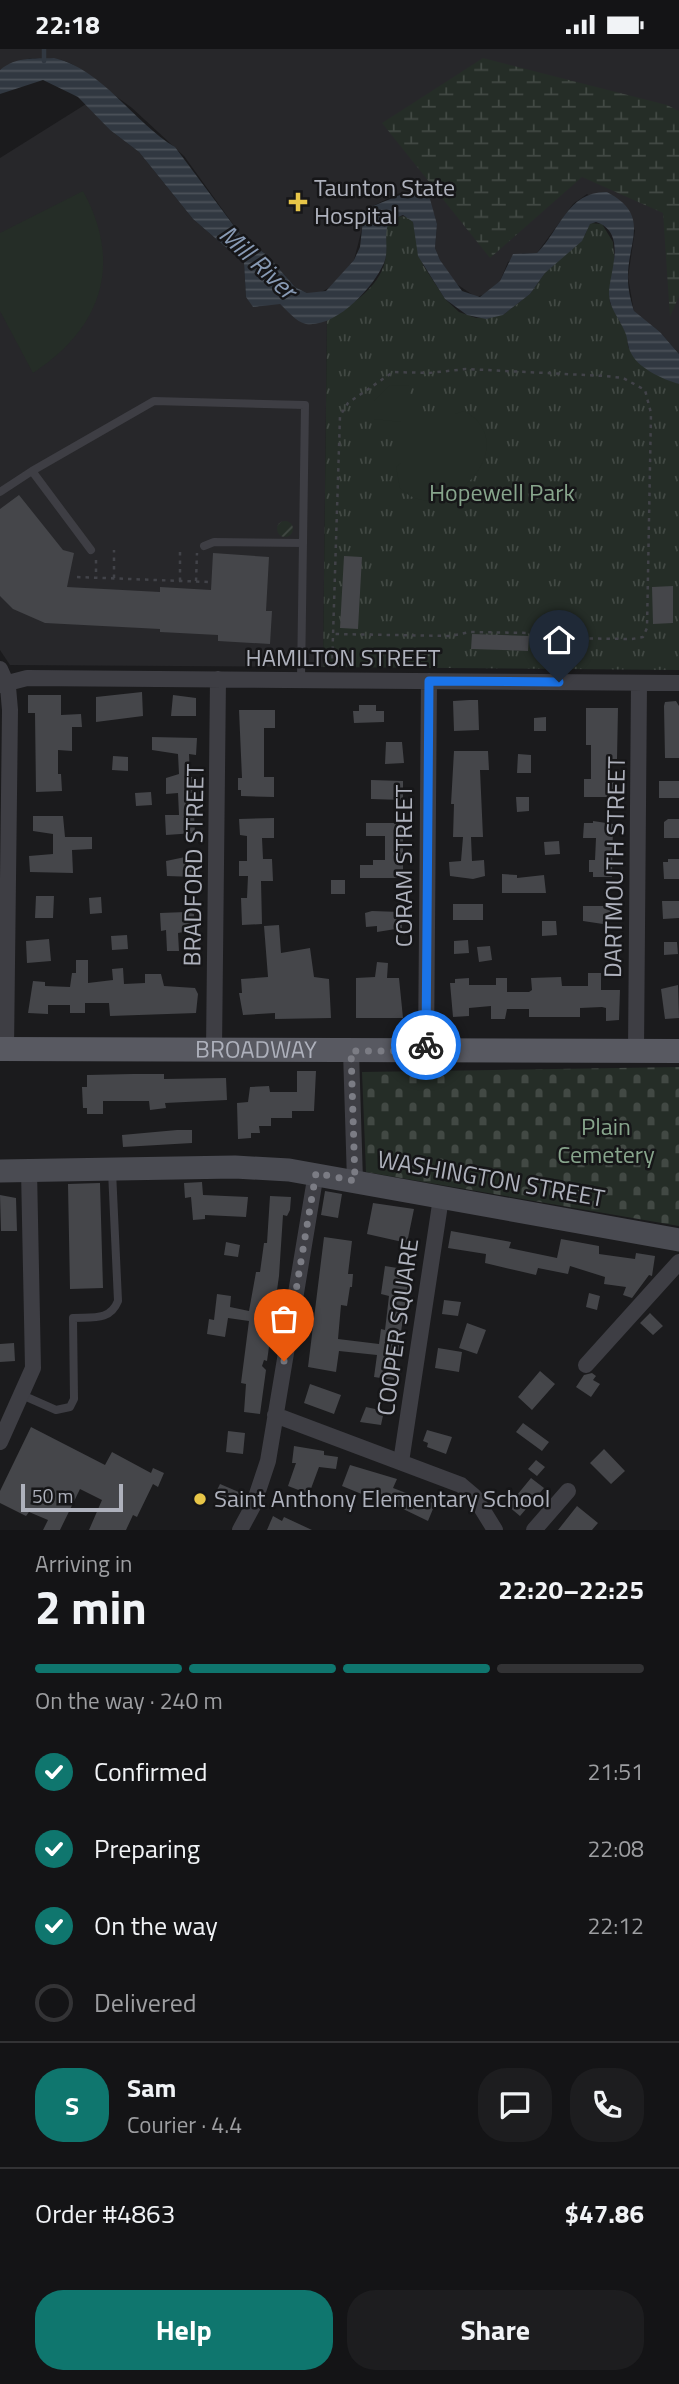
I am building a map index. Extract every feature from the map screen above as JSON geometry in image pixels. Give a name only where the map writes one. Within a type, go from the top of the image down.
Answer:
[{"type":"main road","name":"BROADWAY","points":[[3,1049],[679,1051]]},
{"type":"street","name":"HAMILTON STREET","points":[[2,679],[679,683]]},
{"type":"street","points":[[2,679],[10,743],[3,1049]]},
{"type":"street","name":"BRADFORD STREET","points":[[214,1050],[218,680]]},
{"type":"street","name":"CORAM STREET","points":[[426,1051],[429,681]]},
{"type":"street","name":"DARTMOUTH STREET","points":[[636,1051],[639,683]]},
{"type":"street","points":[[351,1051],[355,1181]]},
{"type":"street","name":"WASHINGTON STREET","points":[[0,1171],[235,1167],[316,1173],[679,1240]]},
{"type":"street","points":[[0,1442],[32,1373],[34,1358],[29,1170]]},
{"type":"street","points":[[240,1530],[264,1476],[316,1173]]},
{"type":"street","name":"COOPER SQUARE","points":[[401,1462],[441,1198]]},
{"type":"street","points":[[586,1365],[679,1262]]},
{"type":"street","points":[[275,1415],[468,1489],[495,1530]]},
{"type":"street","points":[[534,1530],[568,1491]]},
{"type":"lane","points":[[0,492],[154,401],[305,405],[301,680]]},
{"type":"lane","points":[[32,471],[93,550]]},
{"type":"lane","points":[[200,549],[214,542],[303,543]]},
{"type":"lane","points":[[22,1395],[56,1410],[70,1407],[74,1399],[73,1318],[105,1317],[114,1312],[118,1301],[112,1168]]},
{"type":"path","points":[[332,670],[340,416],[348,403],[393,372],[429,373],[466,369],[605,376],[623,378],[645,390],[651,412],[647,628],[643,637],[548,638],[530,633],[470,632],[450,636],[334,634]]},
{"type":"path","points":[[197,581],[200,549]]},
{"type":"path","points":[[93,550],[96,577]]},
{"type":"path","points":[[114,550],[114,578]]},
{"type":"path","points":[[180,551],[180,581]]},
{"type":"path","points":[[77,576],[208,582]]},
{"type":"shaded area","name":"Taunton State Hospital","points":[[0,49],[679,49],[679,354],[660,332],[634,312],[628,277],[635,230],[587,194],[573,204],[537,253],[523,253],[508,262],[500,281],[486,294],[476,297],[455,283],[440,260],[435,248],[437,224],[434,214],[410,191],[397,194],[373,206],[366,213],[354,260],[331,287],[317,294],[307,293],[295,287],[267,255],[243,238],[184,156],[132,108],[72,64],[62,60],[30,58],[0,70]]},
{"type":"shaded area","points":[[86,104],[110,130],[139,152],[193,219],[244,263],[246,297],[259,307],[274,302],[280,304],[310,324],[327,319],[323,667],[10,665],[0,650],[0,158]]},
{"type":"green space","points":[[483,58],[667,105],[679,111],[679,296],[670,317],[663,213],[582,177],[490,258],[382,123]]},
{"type":"green space","points":[[83,191],[95,218],[102,244],[103,269],[99,293],[90,315],[76,336],[33,373],[0,311],[0,233]]},
{"type":"green space","name":"Hopewell Park","points":[[397,216],[410,217],[413,222],[423,265],[445,299],[459,312],[476,318],[503,315],[530,294],[545,273],[585,235],[590,223],[602,224],[613,242],[615,268],[609,291],[610,303],[627,335],[628,347],[645,367],[679,384],[679,670],[323,667],[327,319],[356,301],[373,285],[384,265],[386,226]]},
{"type":"green space","points":[[390,385],[409,386],[409,414],[455,414],[464,411],[481,426],[487,443],[483,462],[472,479],[456,492],[437,500],[418,499],[400,488],[396,467],[401,463],[401,422],[374,419],[374,401]]},
{"type":"green space","points":[[285,521],[291,523],[291,535],[285,537],[279,535],[277,529],[279,523]]},
{"type":"green space","name":"Plain Cemetery","points":[[679,1067],[679,1226],[366,1172],[362,1072]]},
{"type":"water","name":"Mill River","points":[[54,58],[88,73],[160,137],[175,147],[243,238],[267,255],[295,287],[307,293],[326,291],[354,260],[360,247],[363,220],[373,206],[410,191],[419,192],[430,199],[437,224],[435,248],[440,260],[462,291],[480,297],[500,281],[513,254],[537,253],[574,205],[594,193],[607,192],[621,201],[633,220],[628,279],[634,311],[660,332],[679,354],[679,384],[644,368],[633,357],[609,295],[614,255],[612,235],[606,227],[596,222],[590,224],[582,241],[545,273],[530,294],[503,315],[486,319],[467,315],[445,299],[418,256],[413,222],[403,215],[390,220],[386,236],[386,257],[379,273],[362,294],[341,313],[318,324],[306,324],[280,304],[253,307],[246,297],[244,263],[193,219],[139,152],[110,130],[78,97],[43,80],[0,94],[0,70],[6,66],[26,59]]},
{"type":"building","points":[[19,495],[63,550],[74,553],[67,587],[160,592],[160,587],[211,590],[213,553],[269,557],[266,611],[272,611],[270,644],[218,641],[218,635],[160,632],[160,629],[45,623],[13,609],[0,596],[0,509]]},
{"type":"building","points":[[344,556],[362,557],[358,629],[340,628]]},
{"type":"building","points":[[673,586],[673,623],[653,624],[652,587]]},
{"type":"building","points":[[472,634],[529,636],[528,651],[471,649]]},
{"type":"building","points":[[142,692],[143,716],[96,722],[96,697]]},
{"type":"building","points":[[28,695],[61,695],[61,715],[81,714],[82,727],[72,727],[72,751],[58,750],[58,774],[61,774],[62,791],[36,792],[35,713],[28,713]]},
{"type":"building","points":[[173,695],[196,698],[196,716],[171,716]]},
{"type":"building","points":[[478,700],[479,730],[454,731],[453,701]]},
{"type":"building","points":[[676,701],[679,706],[679,758],[665,758],[664,706],[665,702]]},
{"type":"building","points":[[359,705],[376,705],[376,711],[384,711],[384,722],[354,723],[353,711],[359,711]]},
{"type":"building","points":[[586,708],[618,708],[617,759],[610,759],[614,797],[584,797],[584,779],[591,779],[591,745],[586,745]]},
{"type":"building","points":[[239,710],[275,710],[275,728],[264,728],[264,777],[274,777],[274,797],[241,796],[241,790],[238,790],[238,778],[242,778]]},
{"type":"building","points":[[546,717],[546,731],[534,731],[534,718]]},
{"type":"building","points":[[152,737],[197,738],[196,755],[189,754],[190,777],[196,777],[196,793],[189,793],[189,815],[194,815],[195,833],[166,835],[165,815],[179,815],[178,793],[166,794],[166,778],[179,774],[178,754],[152,750]]},
{"type":"building","points":[[386,742],[402,742],[404,763],[385,764]]},
{"type":"building","points":[[454,751],[488,751],[489,770],[480,770],[483,837],[471,837],[472,861],[484,860],[485,876],[473,879],[450,876],[449,862],[461,861],[463,837],[453,837],[454,804],[451,804]]},
{"type":"building","points":[[518,754],[531,755],[531,773],[517,773]]},
{"type":"building","points":[[113,756],[128,757],[128,771],[112,770]]},
{"type":"building","points":[[371,780],[403,781],[403,800],[371,799]]},
{"type":"building","points":[[659,781],[679,781],[679,798],[659,798]]},
{"type":"building","points":[[151,792],[152,805],[136,806],[135,793]]},
{"type":"building","points":[[516,797],[529,797],[529,811],[517,812]]},
{"type":"building","points":[[33,816],[63,816],[65,837],[92,837],[92,849],[72,850],[73,873],[30,872],[29,856],[53,854],[53,834],[33,831]]},
{"type":"building","points":[[274,818],[274,838],[262,838],[263,859],[272,859],[273,881],[261,881],[262,924],[242,925],[241,898],[247,898],[248,876],[239,876],[239,861],[247,861],[247,836],[240,835],[239,819]]},
{"type":"building","points":[[668,819],[679,819],[679,838],[664,838],[664,822]]},
{"type":"building","points":[[593,821],[613,824],[612,877],[593,877],[593,872],[589,872],[589,860],[595,860],[596,838],[583,838],[584,823]]},
{"type":"building","points":[[366,823],[403,823],[403,878],[360,878],[360,865],[373,865],[373,860],[385,860],[385,836],[366,836]]},
{"type":"building","points":[[559,841],[560,854],[545,855],[544,842]]},
{"type":"building","points":[[190,856],[190,859],[194,859],[195,877],[167,876],[166,861]]},
{"type":"building","points":[[668,859],[679,859],[679,879],[664,879],[663,862],[668,862]]},
{"type":"building","points":[[502,874],[517,875],[517,878],[544,875],[546,893],[502,893]]},
{"type":"building","points":[[331,880],[345,880],[345,894],[331,894]]},
{"type":"building","points":[[36,896],[54,896],[53,918],[35,918]]},
{"type":"building","points":[[101,897],[102,913],[90,914],[89,898]]},
{"type":"building","points":[[662,901],[679,901],[679,918],[663,919]]},
{"type":"building","points":[[453,904],[483,904],[483,920],[453,920]]},
{"type":"building","points":[[583,906],[610,906],[611,921],[603,921],[603,924],[583,921]]},
{"type":"building","points":[[401,912],[402,928],[377,932],[377,926],[366,927],[365,913]]},
{"type":"building","points":[[160,913],[194,914],[195,930],[178,933],[179,951],[167,951],[166,930],[161,931]]},
{"type":"building","points":[[542,921],[556,921],[557,935],[542,936]]},
{"type":"building","points":[[279,925],[281,953],[310,948],[314,977],[329,979],[331,1018],[275,1019],[275,1013],[243,1015],[239,993],[242,993],[241,979],[268,977],[264,926]]},
{"type":"building","points":[[127,935],[128,949],[112,950],[111,936]]},
{"type":"building","points":[[49,939],[51,961],[27,963],[26,941]]},
{"type":"building","points":[[468,940],[469,953],[454,954],[454,941]]},
{"type":"building","points":[[664,942],[677,942],[678,954],[664,955]]},
{"type":"building","points":[[490,946],[492,960],[479,962],[477,947]]},
{"type":"building","points":[[76,960],[88,960],[88,983],[113,980],[112,969],[123,968],[124,984],[145,983],[145,974],[161,974],[164,986],[195,988],[198,994],[196,1013],[110,1016],[109,1003],[85,1003],[85,1013],[70,1013],[70,1005],[48,1005],[48,1014],[28,1013],[33,981],[45,982],[45,986],[70,987],[72,973],[76,973]]},
{"type":"building","points":[[377,962],[388,963],[387,978],[399,978],[403,1018],[356,1018],[356,978],[375,977]]},
{"type":"building","points":[[588,973],[601,973],[601,990],[620,990],[619,1020],[606,1021],[606,1008],[602,1007],[580,1008],[580,1017],[529,1017],[529,1009],[507,1009],[505,1019],[491,1019],[491,1006],[469,1008],[469,1016],[453,1017],[450,983],[455,983],[455,979],[469,978],[469,985],[496,985],[496,978],[507,978],[507,992],[529,992],[532,990],[531,978],[561,977],[562,986],[588,986]]},
{"type":"building","points":[[678,985],[679,1018],[665,1019],[661,989]]},
{"type":"building","points":[[297,1071],[316,1071],[314,1111],[292,1111],[292,1118],[271,1118],[271,1126],[259,1126],[260,1133],[251,1133],[251,1138],[238,1139],[237,1103],[248,1102],[250,1087],[269,1086],[270,1092],[297,1092]]},
{"type":"building","points":[[164,1074],[164,1079],[226,1078],[227,1100],[165,1103],[166,1108],[150,1110],[149,1101],[103,1101],[103,1114],[87,1114],[87,1108],[83,1108],[82,1087],[87,1087],[87,1075]]},
{"type":"building","points":[[192,1130],[192,1143],[123,1147],[122,1135]]},
{"type":"building","points":[[202,1182],[203,1195],[248,1197],[246,1217],[205,1215],[205,1219],[193,1220],[191,1197],[185,1198],[184,1183]]},
{"type":"building","points":[[100,1183],[103,1288],[70,1289],[68,1184]]},
{"type":"building","points":[[325,1191],[342,1194],[338,1218],[321,1215]]},
{"type":"building","points":[[0,1195],[16,1198],[17,1231],[1,1231]]},
{"type":"building","points":[[270,1196],[291,1197],[290,1210],[287,1216],[283,1215],[279,1276],[267,1361],[264,1360],[262,1366],[266,1370],[260,1414],[244,1412],[246,1384],[241,1383],[249,1321],[228,1318],[225,1337],[207,1334],[209,1319],[214,1320],[217,1294],[231,1296],[230,1307],[249,1311],[256,1272],[260,1272],[264,1243],[267,1243]]},
{"type":"building","points":[[373,1203],[414,1209],[407,1243],[367,1234]]},
{"type":"building","points":[[451,1231],[511,1242],[509,1248],[557,1258],[561,1239],[599,1246],[599,1254],[635,1259],[636,1253],[655,1256],[652,1276],[649,1275],[632,1298],[623,1295],[626,1287],[604,1284],[605,1277],[570,1266],[568,1274],[538,1268],[536,1275],[485,1263],[486,1254],[448,1248]]},
{"type":"building","points":[[324,1237],[352,1241],[348,1274],[353,1274],[352,1287],[347,1306],[341,1305],[338,1339],[379,1344],[381,1329],[385,1330],[389,1296],[381,1294],[385,1266],[410,1270],[394,1380],[374,1377],[377,1355],[339,1351],[336,1372],[308,1367]]},
{"type":"building","points":[[226,1242],[240,1245],[238,1257],[224,1255]]},
{"type":"building","points":[[589,1293],[600,1296],[597,1310],[586,1307]]},
{"type":"building","points":[[444,1300],[461,1302],[458,1316],[442,1314]]},
{"type":"building","points":[[650,1313],[663,1326],[653,1335],[640,1323]]},
{"type":"building","points":[[467,1323],[486,1330],[477,1354],[459,1348]]},
{"type":"building","points":[[14,1343],[15,1361],[0,1362],[0,1344]]},
{"type":"building","points":[[438,1348],[462,1352],[459,1372],[435,1368]]},
{"type":"building","points":[[540,1371],[555,1384],[532,1410],[518,1397]]},
{"type":"building","points":[[592,1373],[596,1376],[593,1380],[600,1384],[591,1397],[576,1387],[584,1375]]},
{"type":"building","points":[[310,1384],[341,1395],[334,1414],[304,1403]]},
{"type":"building","points":[[366,1407],[384,1411],[381,1425],[360,1422]]},
{"type":"building","points":[[523,1423],[549,1442],[542,1451],[516,1432]]},
{"type":"building","points":[[31,1427],[105,1465],[112,1452],[151,1473],[153,1468],[164,1473],[158,1487],[153,1484],[137,1517],[133,1515],[126,1530],[89,1530],[102,1500],[80,1489],[60,1530],[43,1530],[48,1520],[29,1512],[26,1516],[0,1503],[0,1491]]},
{"type":"building","points":[[427,1430],[452,1437],[446,1454],[427,1447],[428,1443],[423,1441]]},
{"type":"building","points":[[228,1431],[245,1433],[243,1454],[226,1452]]},
{"type":"building","points":[[294,1446],[324,1451],[324,1455],[338,1457],[336,1469],[319,1467],[309,1494],[288,1486],[296,1463],[292,1463]]},
{"type":"building","points":[[604,1449],[625,1471],[611,1484],[590,1463]]},
{"type":"building","points":[[536,1460],[545,1467],[537,1476],[528,1469]]},
{"type":"building","points":[[350,1465],[397,1479],[393,1488],[435,1504],[428,1521],[370,1493],[369,1497],[342,1486]]},
{"type":"building","points":[[531,1478],[544,1488],[520,1516],[508,1506]]},
{"type":"building","points":[[220,1484],[241,1493],[236,1503],[214,1496]]},
{"type":"building","points":[[577,1506],[598,1523],[592,1530],[558,1530]]},
{"type":"building","points":[[273,1516],[282,1521],[284,1517],[312,1530],[267,1530]]},
{"type":"waterway","points":[[44,49],[44,61]]},
{"type":"way so far","points":[[284,1361],[316,1173],[355,1181],[351,1051],[426,1051],[426,1045]]},
{"type":"place","name":"Taunton State Hospital","points":[[298,202]]},
{"type":"place","name":"Saint Anthony Elementary School","points":[[200,1499]]},
{"type":"route","points":[[426,1045],[429,681],[559,682]]}]
